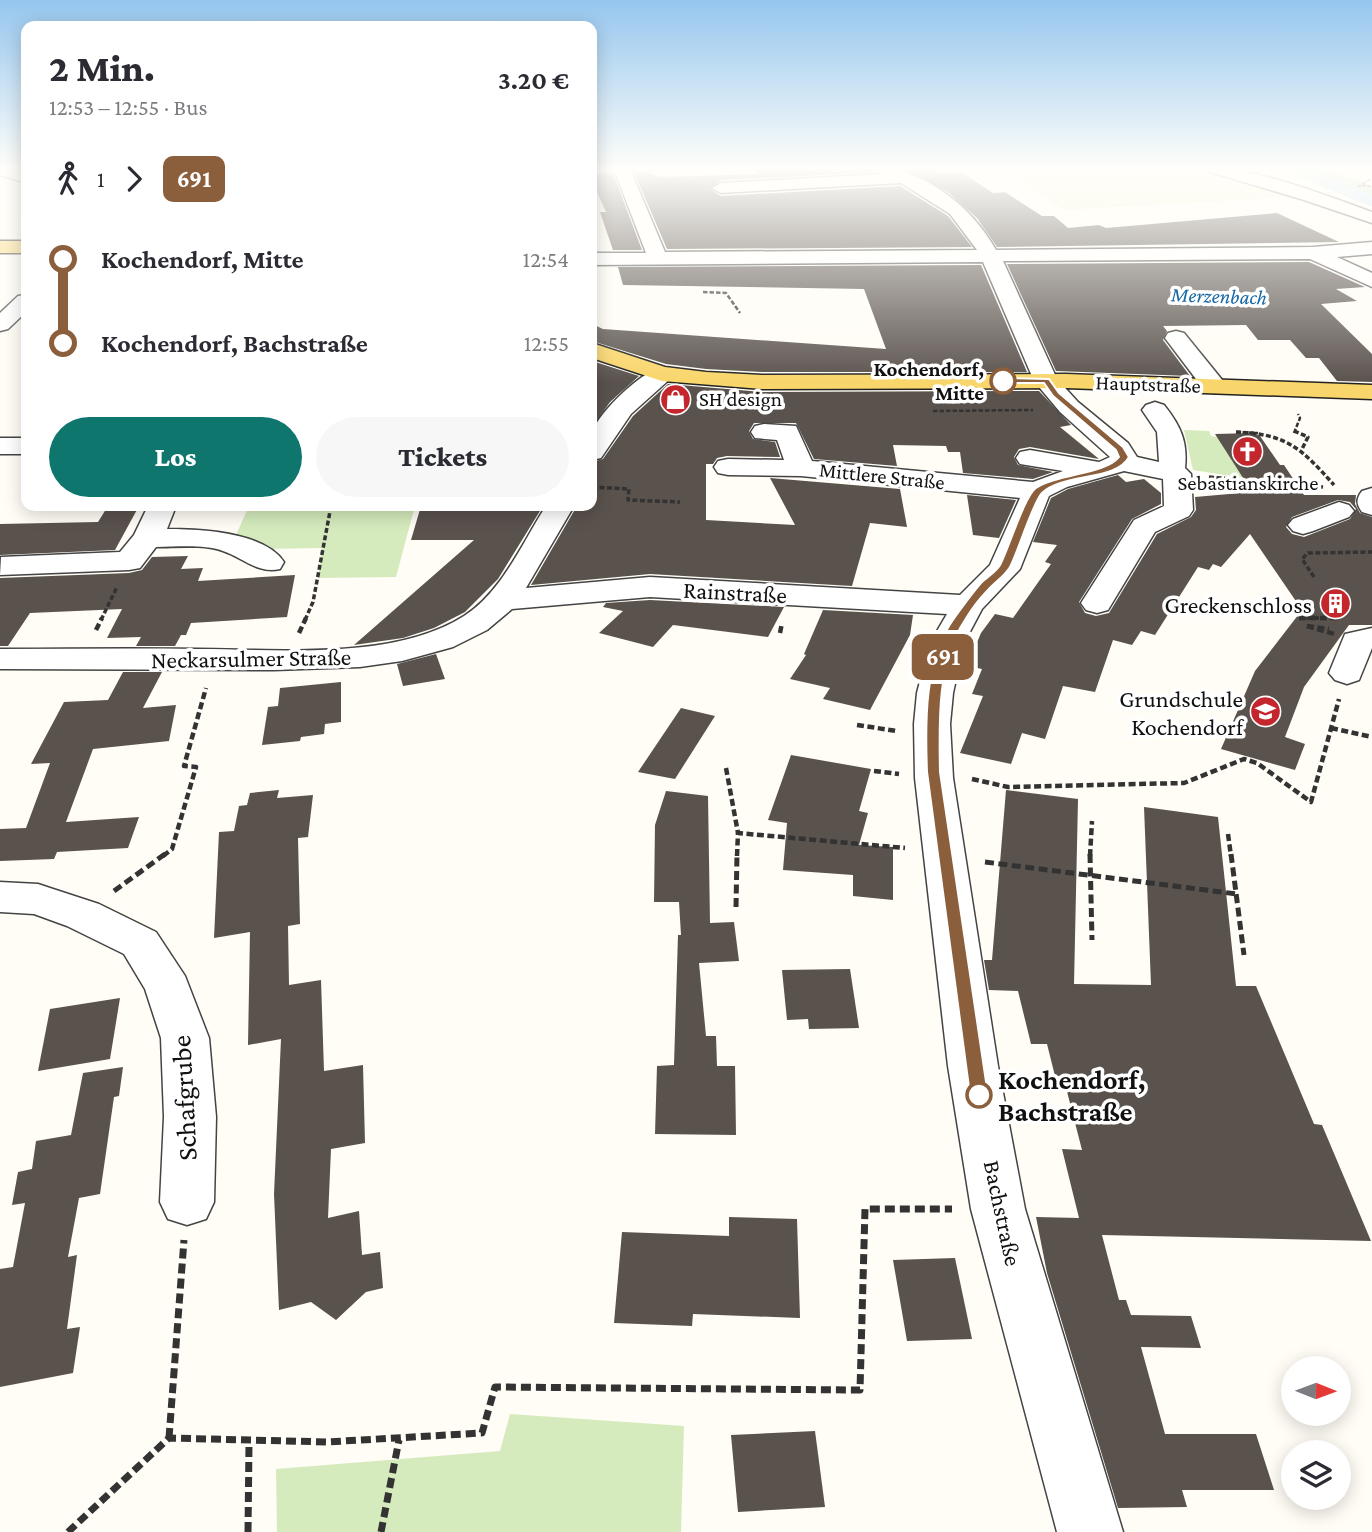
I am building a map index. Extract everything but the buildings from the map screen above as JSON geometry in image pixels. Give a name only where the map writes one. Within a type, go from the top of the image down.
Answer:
[{"type":"main road","points":[[0,247],[21,247]]},
{"type":"main road","name":"Hauptstraße","points":[[597,352],[662,374],[762,382],[1058,394],[1214,386],[1372,393]]},
{"type":"street","points":[[652,240],[659,258]]},
{"type":"street","points":[[979,240],[990,256],[1058,394],[1119,449],[1124,457],[1112,466],[1057,481],[1033,475]]},
{"type":"street","points":[[597,259],[1313,253],[1368,244]]},
{"type":"street","points":[[1313,253],[1372,281]]},
{"type":"street","points":[[0,324],[21,305]]},
{"type":"street","points":[[1176,338],[1214,386]]},
{"type":"street","points":[[597,444],[610,421],[638,390],[662,374]]},
{"type":"street","points":[[1097,603],[1144,526],[1179,510],[1171,429],[1154,410]]},
{"type":"street","points":[[764,432],[787,432],[801,468]]},
{"type":"street","points":[[0,446],[21,446]]},
{"type":"street","points":[[1112,466],[1176,475]]},
{"type":"street","name":"Mittlere Straße","points":[[727,467],[1033,475]]},
{"type":"street","points":[[1303,525],[1361,500],[1372,473]]},
{"type":"street","name":"Bachstraße","points":[[1033,475],[1004,569],[968,606],[947,643],[939,672],[932,724],[933,772],[973,1066],[998,1209],[1090,1532]]},
{"type":"street","points":[[138,550],[159,511]]},
{"type":"street","name":"Neckarsulmer Straße","points":[[0,659],[341,660],[439,641],[473,625],[494,611],[557,511]]},
{"type":"street","points":[[1,566],[138,550],[200,538],[232,543],[268,562]]},
{"type":"street","name":"Rainstraße","points":[[503,600],[650,587],[968,606]]},
{"type":"street","points":[[1347,673],[1360,628]]},
{"type":"street","name":"Schafgrube","points":[[0,897],[38,899],[83,915],[140,943],[168,988],[185,1038],[190,1117],[187,1202]]},
{"type":"path","points":[[703,292],[726,293],[740,313]]},
{"type":"path","points":[[933,411],[1058,394]]},
{"type":"path","points":[[1300,418],[1293,433],[1308,437],[1302,449]]},
{"type":"path","points":[[1236,432],[1282,435],[1361,500]]},
{"type":"path","points":[[1176,475],[1315,487],[1310,491],[1176,475]]},
{"type":"path","points":[[597,487],[629,489],[628,500],[680,502]]},
{"type":"path","points":[[298,635],[313,602],[330,511]]},
{"type":"path","points":[[82,659],[138,550]]},
{"type":"path","points":[[1314,577],[1302,559],[1308,553],[1372,552]]},
{"type":"path","points":[[1299,618],[1360,628]]},
{"type":"path","points":[[1307,626],[1334,634]]},
{"type":"path","points":[[83,915],[172,849],[196,767],[184,766],[208,682],[189,683],[192,659]]},
{"type":"path","points":[[933,772],[1008,787],[1091,787],[1184,783],[1244,759],[1257,763],[1311,802],[1347,673]]},
{"type":"path","points":[[1331,728],[1372,737]]},
{"type":"path","points":[[726,768],[738,833],[736,907]]},
{"type":"path","points":[[1091,821],[1089,875],[1092,940]]},
{"type":"path","points":[[738,833],[945,854],[1237,894]]},
{"type":"path","points":[[1228,834],[1244,955]]},
{"type":"path","points":[[68,1532],[169,1438],[187,1202]]},
{"type":"path","points":[[169,1438],[249,1444],[399,1440],[482,1433],[495,1387],[860,1390],[865,1209],[998,1209]]},
{"type":"path","points":[[381,1532],[399,1440]]},
{"type":"path","points":[[248,1532],[249,1444]]},
{"type":"green space","points":[[1184,430],[1209,431],[1256,480],[1193,470]]},
{"type":"green space","points":[[247,511],[414,511],[396,577],[318,578],[322,548],[261,549],[236,535]]},
{"type":"green space","points":[[510,1414],[684,1426],[681,1532],[277,1532],[276,1469],[500,1451]]},
{"type":"bus line","name":"691","points":[[979,1095],[933,772],[932,724],[939,672],[947,643],[958,621],[984,587],[1004,569],[1037,491],[1057,481],[1102,470],[1122,462],[1124,457],[1119,449],[1056,395],[1046,381],[1003,381]]},
{"type":"place","name":"Kochendorf, Mitte","points":[[1003,381]]},
{"type":"place","name":"SH design","points":[[676,399]]},
{"type":"place","name":"Sebastianskirche","points":[[1248,451]]},
{"type":"place","name":"Greckenschloss","points":[[1335,604]]},
{"type":"place","name":"Grundschule Kochendorf","points":[[1266,712]]},
{"type":"place","name":"Kochendorf, Bachstraße","points":[[979,1095]]},
{"type":"water label","name":"Merzenbach","points":[[1219,296]]}]
